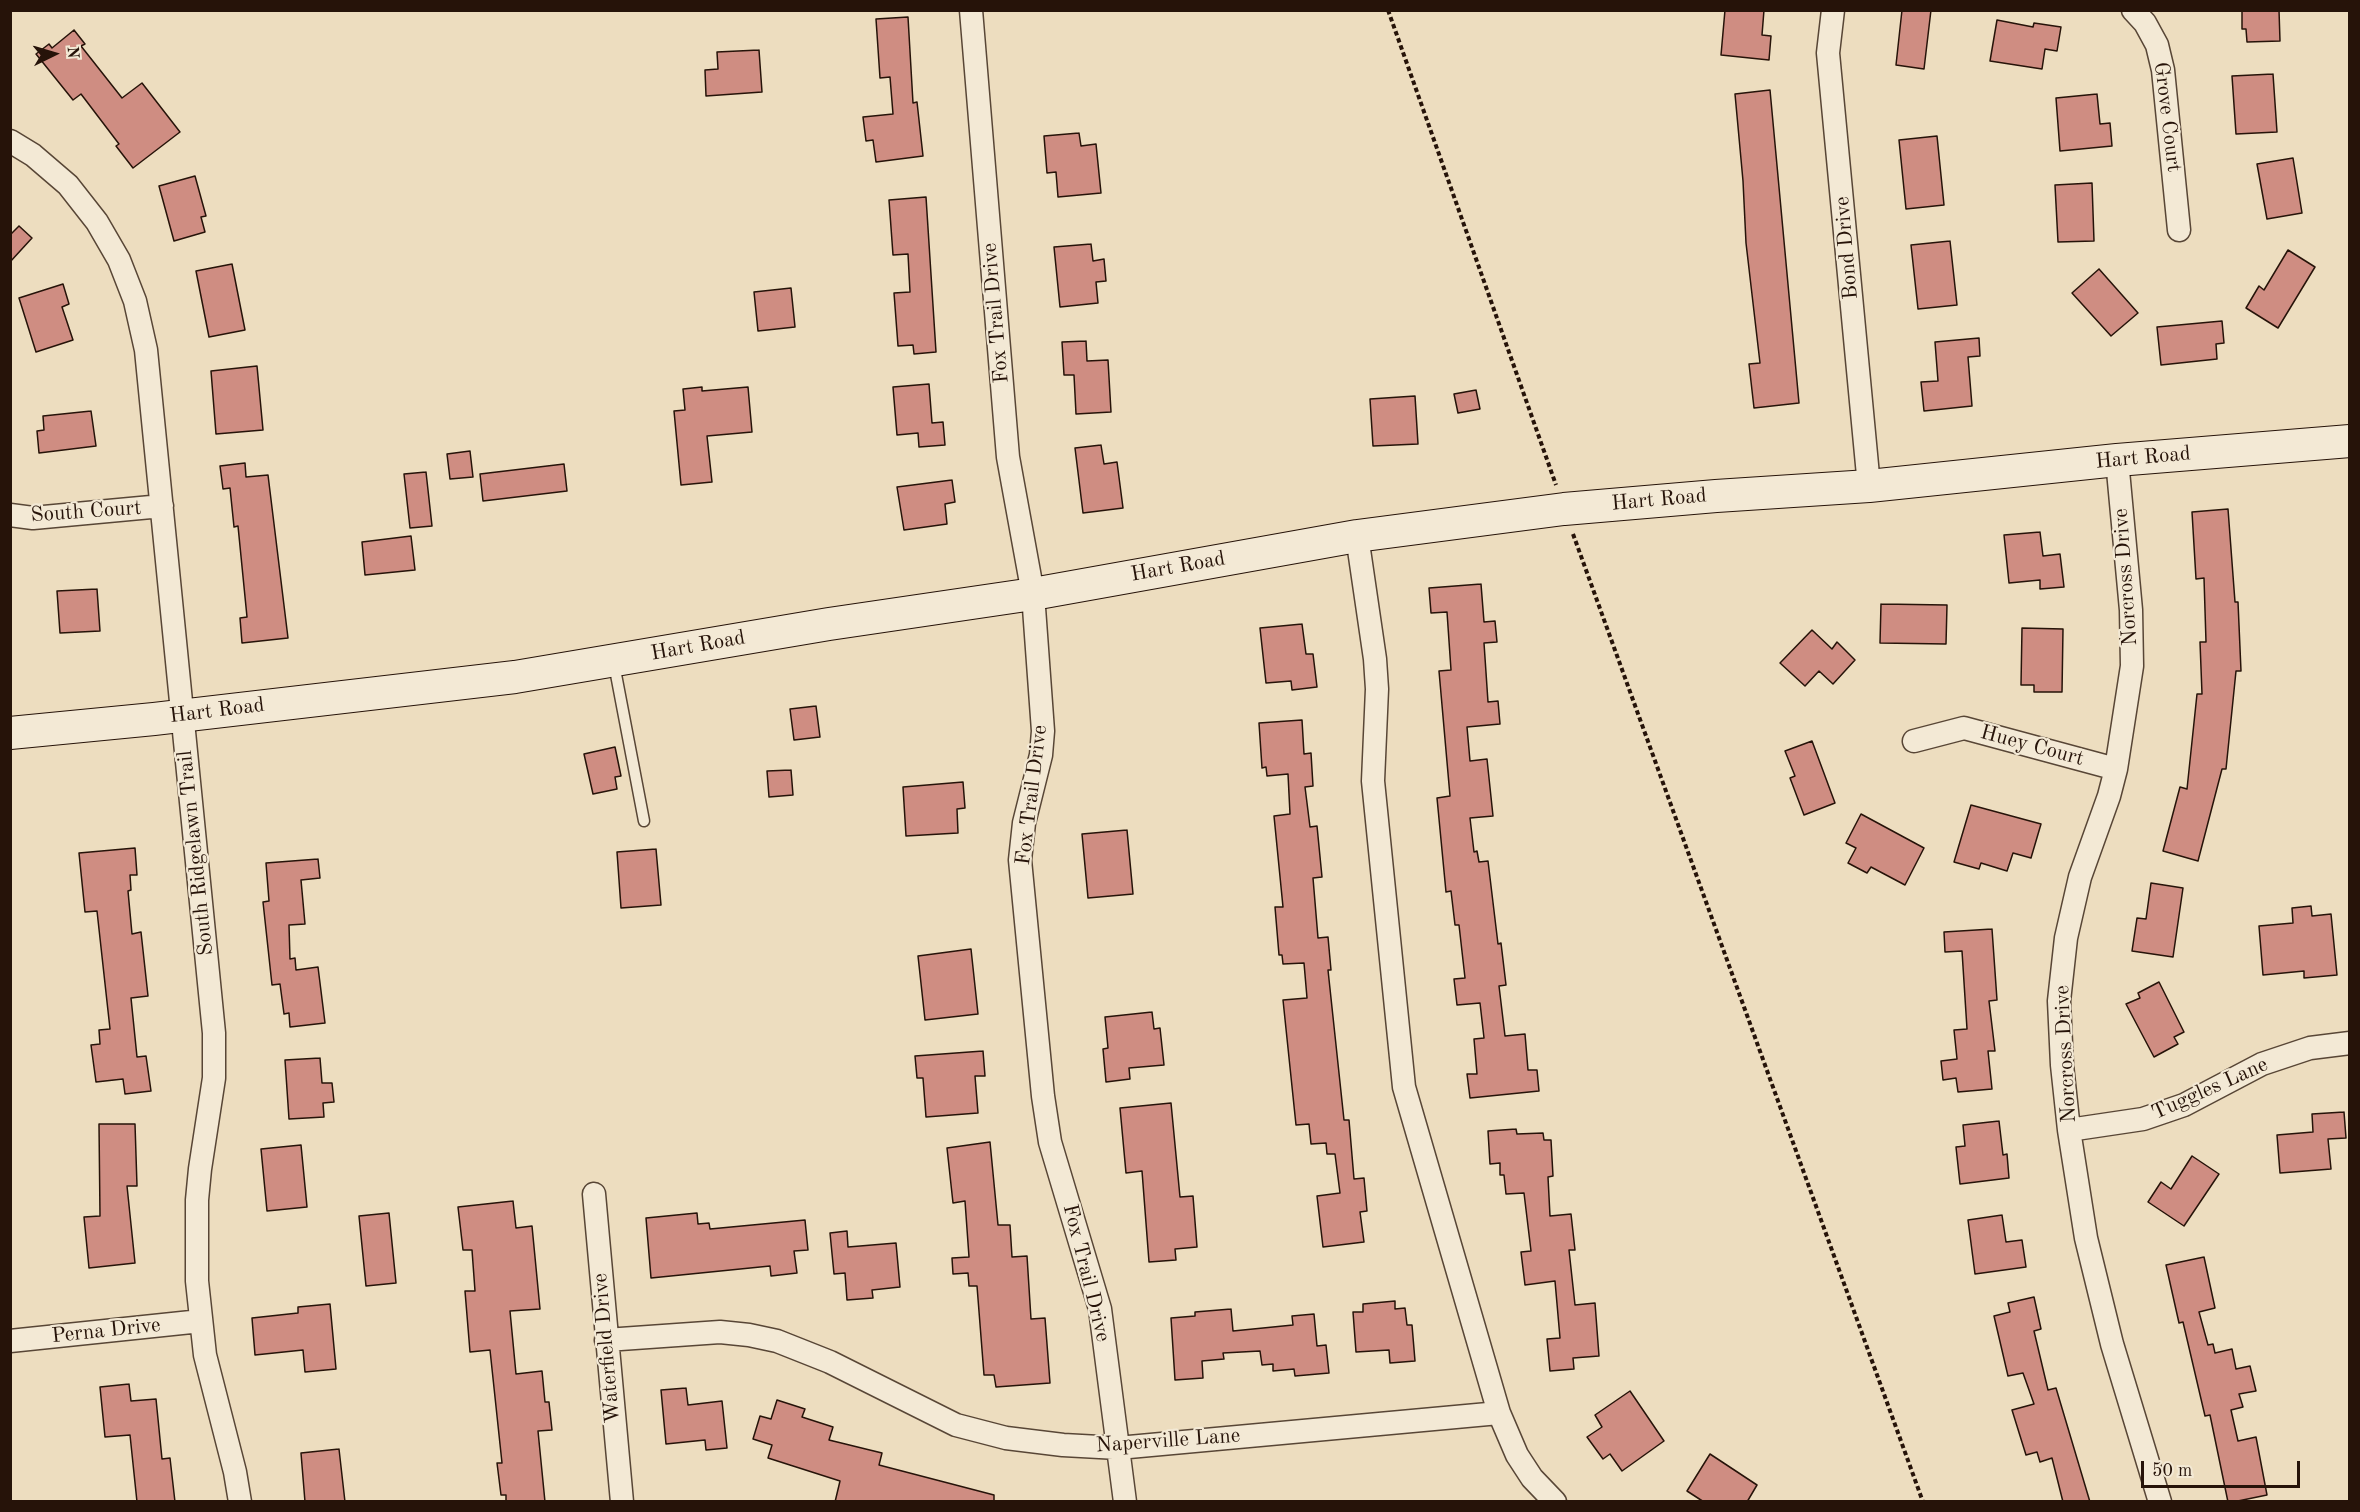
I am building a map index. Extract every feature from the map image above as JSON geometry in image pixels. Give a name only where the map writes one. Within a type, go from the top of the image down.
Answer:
[{"type":"street","name":"Fox Trail Drive","points":[[971,10],[1008,457],[1034,594],[1043,731],[1041,755],[1024,823],[1020,860],[1043,1096],[1050,1142],[1100,1309],[1125,1502]]},
{"type":"street","name":"Bond Drive","points":[[1833,10],[1828,53],[1869,486]]},
{"type":"street","name":"Grove Court","points":[[2133,10],[2145,23],[2157,45],[2163,70],[2180,230]]},
{"type":"street","name":"South Ridgelawn Trail","points":[[10,141],[33,155],[68,186],[97,222],[119,260],[135,301],[146,350],[214,1033],[214,1078],[197,1200],[197,1281],[205,1355],[236,1472],[240,1502]]},
{"type":"street","name":"Hart Road","points":[[10,733],[515,677],[820,626],[1034,594],[1357,536],[1564,509],[1869,486],[2117,460],[2349,441]]},
{"type":"street","name":"Norcross Drive","points":[[2117,460],[2131,610],[2132,666],[2116,769],[2109,796],[2080,877],[2066,938],[2059,1001],[2062,1065],[2069,1130],[2086,1238],[2110,1333],[2160,1502]]},
{"type":"street","name":"South Court","points":[[10,515],[33,518],[162,506]]},
{"type":"street","points":[[1357,536],[1375,659],[1377,689],[1373,781],[1404,1087],[1499,1413],[1516,1455],[1532,1478],[1555,1502]]},
{"type":"street","name":"Huey Court","points":[[1914,741],[1964,728],[2116,769]]},
{"type":"street","name":"Tuggles Lane","points":[[2069,1130],[2143,1119],[2184,1106],[2262,1064],[2310,1048],[2349,1043]]},
{"type":"street","name":"Waterfield Drive","points":[[594,1194],[622,1502]]},
{"type":"street","name":"Perna Drive","points":[[10,1341],[201,1321]]},
{"type":"street","name":"Naperville Lane","points":[[606,1340],[720,1332],[749,1335],[804,1350],[956,1425],[1006,1438],[1118,1448],[1499,1413]]},
{"type":"lane","points":[[614,661],[644,821]]},
{"type":"path","points":[[1388,10],[1564,509],[1923,1502]]},
{"type":"building","points":[[1725,10],[1764,10],[1762,35],[1771,36],[1769,60],[1721,55]]},
{"type":"building","points":[[1902,10],[1931,10],[1924,69],[1896,65]]},
{"type":"building","points":[[2242,10],[2279,10],[2280,41],[2247,42],[2246,29],[2242,29]]},
{"type":"building","points":[[908,17],[913,103],[917,102],[923,156],[876,162],[873,140],[866,141],[863,117],[893,114],[890,77],[880,78],[876,19]]},
{"type":"building","points":[[1997,20],[2033,27],[2034,23],[2061,27],[2057,51],[2045,49],[2042,69],[1990,61]]},
{"type":"building","points":[[74,30],[85,44],[81,46],[122,98],[142,83],[180,132],[133,168],[116,146],[119,144],[81,94],[73,100],[36,54],[49,44],[52,48]]},
{"type":"building","points":[[759,50],[762,92],[706,96],[705,70],[718,69],[717,52]]},
{"type":"building","points":[[2273,74],[2277,132],[2236,134],[2232,76]]},
{"type":"building","points":[[1770,90],[1799,403],[1754,408],[1749,364],[1760,363],[1746,243],[1735,94]]},
{"type":"building","points":[[2097,94],[2100,124],[2110,123],[2112,146],[2060,151],[2056,98]]},
{"type":"building","points":[[1079,133],[1081,146],[1096,144],[1101,193],[1058,197],[1056,172],[1047,173],[1044,136]]},
{"type":"building","points":[[1937,136],[1944,205],[1906,209],[1899,140]]},
{"type":"building","points":[[2293,158],[2302,213],[2267,219],[2257,164]]},
{"type":"building","points":[[195,176],[206,216],[201,217],[205,232],[174,241],[159,186]]},
{"type":"building","points":[[2092,183],[2094,241],[2058,242],[2055,185]]},
{"type":"building","points":[[926,197],[936,352],[914,354],[913,345],[898,346],[894,293],[910,292],[908,254],[893,255],[889,200]]},
{"type":"building","points":[[19,226],[32,238],[10,262],[10,235]]},
{"type":"building","points":[[1950,241],[1957,305],[1918,309],[1911,245]]},
{"type":"building","points":[[1091,244],[1093,261],[1104,259],[1106,281],[1096,282],[1098,303],[1060,307],[1054,247]]},
{"type":"building","points":[[2288,250],[2315,267],[2278,328],[2246,308],[2259,286],[2264,290]]},
{"type":"building","points":[[232,264],[245,330],[209,337],[196,271]]},
{"type":"building","points":[[2099,269],[2138,313],[2111,336],[2072,293]]},
{"type":"building","points":[[63,284],[69,304],[62,307],[73,340],[36,352],[19,298]]},
{"type":"building","points":[[791,288],[795,327],[758,331],[754,292]]},
{"type":"building","points":[[2222,321],[2224,343],[2216,344],[2217,359],[2161,365],[2157,327]]},
{"type":"building","points":[[1979,338],[1980,356],[1968,357],[1972,406],[1924,411],[1921,382],[1938,381],[1935,342]]},
{"type":"building","points":[[1086,341],[1087,361],[1108,360],[1111,412],[1076,414],[1074,375],[1064,375],[1062,342]]},
{"type":"building","points":[[257,366],[263,430],[216,434],[211,371]]},
{"type":"building","points":[[929,384],[932,423],[943,422],[945,445],[919,447],[918,433],[897,435],[893,387]]},
{"type":"building","points":[[702,387],[702,391],[748,387],[752,432],[707,436],[712,482],[681,485],[674,411],[685,410],[683,389]]},
{"type":"building","points":[[1476,390],[1480,409],[1458,413],[1454,394]]},
{"type":"building","points":[[1415,396],[1418,444],[1373,446],[1370,399]]},
{"type":"building","points":[[91,411],[96,446],[39,453],[37,431],[44,430],[43,416]]},
{"type":"building","points":[[1101,445],[1104,464],[1117,462],[1123,508],[1083,513],[1075,448]]},
{"type":"building","points":[[470,451],[473,477],[450,479],[447,454]]},
{"type":"building","points":[[245,463],[246,477],[268,475],[288,638],[242,643],[240,618],[247,617],[238,526],[234,527],[230,488],[223,489],[220,466]]},
{"type":"building","points":[[564,464],[567,491],[483,501],[480,474]]},
{"type":"building","points":[[426,472],[432,526],[410,528],[404,474]]},
{"type":"building","points":[[952,480],[955,502],[945,504],[947,524],[904,530],[897,487]]},
{"type":"building","points":[[2228,509],[2235,602],[2238,602],[2241,671],[2236,671],[2226,769],[2222,769],[2198,861],[2163,851],[2180,787],[2187,789],[2197,694],[2202,694],[2200,642],[2206,642],[2204,578],[2196,579],[2192,512]]},
{"type":"building","points":[[2040,532],[2043,556],[2060,554],[2064,587],[2040,589],[2040,580],[2009,583],[2004,535]]},
{"type":"building","points":[[411,536],[415,570],[365,575],[362,542]]},
{"type":"building","points":[[1481,584],[1484,622],[1495,621],[1497,642],[1484,643],[1488,702],[1498,701],[1500,724],[1467,727],[1470,761],[1487,759],[1493,816],[1470,818],[1474,852],[1477,851],[1479,862],[1488,861],[1498,944],[1501,943],[1506,985],[1499,986],[1505,1036],[1525,1034],[1528,1070],[1537,1070],[1539,1091],[1470,1098],[1467,1074],[1477,1074],[1474,1039],[1484,1038],[1480,1003],[1457,1005],[1454,979],[1465,978],[1459,925],[1455,925],[1451,891],[1446,892],[1437,798],[1450,796],[1439,671],[1451,670],[1447,612],[1431,613],[1429,588]]},
{"type":"building","points":[[97,589],[100,631],[60,633],[57,591]]},
{"type":"building","points":[[1881,604],[1947,605],[1946,644],[1880,643]]},
{"type":"building","points":[[1302,624],[1306,654],[1313,654],[1317,687],[1292,690],[1291,681],[1266,683],[1260,628]]},
{"type":"building","points":[[2022,628],[2063,629],[2062,692],[2034,692],[2034,685],[2021,685]]},
{"type":"building","points":[[1812,630],[1832,649],[1837,642],[1855,660],[1833,684],[1819,671],[1805,686],[1780,663]]},
{"type":"building","points":[[816,706],[820,737],[794,740],[790,709]]},
{"type":"building","points":[[1302,720],[1304,754],[1311,753],[1313,786],[1305,787],[1310,827],[1317,826],[1322,877],[1313,878],[1318,938],[1328,937],[1331,970],[1328,970],[1344,1120],[1349,1120],[1354,1179],[1364,1178],[1367,1211],[1360,1212],[1364,1242],[1323,1247],[1317,1196],[1340,1193],[1335,1154],[1327,1154],[1326,1143],[1311,1144],[1309,1124],[1296,1125],[1283,1000],[1307,998],[1304,963],[1283,964],[1282,955],[1279,955],[1275,907],[1283,907],[1274,816],[1290,814],[1288,774],[1267,776],[1266,767],[1262,768],[1259,723]]},
{"type":"building","points":[[1812,741],[1835,803],[1804,815],[1790,778],[1795,776],[1785,751]]},
{"type":"building","points":[[615,747],[621,776],[615,777],[617,789],[593,794],[584,754]]},
{"type":"building","points":[[791,770],[793,795],[769,797],[767,771]]},
{"type":"building","points":[[963,782],[965,808],[957,809],[958,833],[906,836],[903,787]]},
{"type":"building","points":[[1971,805],[2041,824],[2031,858],[2013,853],[2007,871],[1981,863],[1979,869],[1954,862]]},
{"type":"building","points":[[1861,814],[1924,848],[1905,885],[1871,867],[1867,873],[1848,863],[1856,848],[1846,843]]},
{"type":"building","points":[[1127,830],[1133,894],[1088,898],[1082,834]]},
{"type":"building","points":[[135,848],[137,875],[130,875],[131,890],[128,891],[132,934],[141,932],[148,996],[131,998],[137,1057],[146,1056],[151,1091],[125,1094],[123,1079],[96,1082],[91,1045],[100,1044],[99,1030],[110,1029],[97,911],[85,912],[79,853]]},
{"type":"building","points":[[656,849],[661,905],[621,908],[617,852]]},
{"type":"building","points":[[318,859],[320,878],[301,880],[305,924],[289,925],[290,959],[295,958],[296,970],[318,967],[325,1023],[290,1027],[289,1013],[284,1014],[280,984],[272,985],[263,902],[269,901],[266,863]]},
{"type":"building","points":[[2151,883],[2183,888],[2173,957],[2132,951],[2137,918],[2146,919]]},
{"type":"building","points":[[2311,906],[2312,916],[2331,914],[2337,975],[2304,978],[2304,971],[2263,975],[2259,926],[2293,923],[2292,908]]},
{"type":"building","points":[[1992,929],[1997,1000],[1989,1001],[1995,1051],[1988,1051],[1992,1089],[1958,1092],[1956,1078],[1943,1080],[1941,1061],[1957,1059],[1954,1030],[1967,1029],[1962,951],[1945,952],[1944,932]]},
{"type":"building","points":[[971,949],[978,1014],[925,1020],[918,956]]},
{"type":"building","points":[[2159,982],[2184,1032],[2174,1037],[2178,1044],[2154,1057],[2126,1004],[2140,998],[2138,993]]},
{"type":"building","points":[[1152,1012],[1154,1029],[1160,1028],[1164,1065],[1129,1068],[1130,1079],[1106,1082],[1103,1049],[1108,1048],[1105,1017]]},
{"type":"building","points":[[983,1051],[985,1076],[975,1076],[978,1113],[926,1117],[923,1078],[917,1078],[915,1056]]},
{"type":"building","points":[[320,1058],[322,1083],[332,1083],[334,1102],[323,1103],[324,1117],[289,1119],[285,1060]]},
{"type":"building","points":[[1171,1103],[1180,1197],[1193,1196],[1197,1247],[1175,1249],[1176,1260],[1149,1262],[1142,1171],[1126,1173],[1120,1108]]},
{"type":"building","points":[[2344,1112],[2346,1138],[2328,1139],[2331,1169],[2280,1173],[2277,1135],[2313,1132],[2312,1114]]},
{"type":"building","points":[[1999,1121],[2003,1155],[2007,1154],[2009,1178],[1960,1184],[1956,1147],[1965,1146],[1963,1125]]},
{"type":"building","points":[[99,1124],[135,1124],[137,1186],[127,1186],[135,1263],[89,1268],[84,1217],[100,1216]]},
{"type":"building","points":[[1516,1129],[1517,1134],[1543,1133],[1544,1140],[1551,1140],[1553,1176],[1548,1177],[1550,1216],[1571,1214],[1575,1250],[1569,1250],[1575,1305],[1595,1303],[1599,1356],[1573,1358],[1574,1369],[1550,1371],[1547,1339],[1560,1338],[1555,1281],[1525,1285],[1521,1252],[1531,1251],[1524,1193],[1506,1194],[1504,1175],[1500,1175],[1500,1163],[1490,1164],[1488,1131]]},
{"type":"building","points":[[990,1142],[998,1225],[1010,1225],[1012,1257],[1027,1256],[1031,1319],[1045,1318],[1050,1383],[996,1387],[994,1375],[984,1375],[977,1286],[969,1286],[968,1273],[953,1274],[952,1258],[969,1257],[965,1201],[953,1203],[947,1148]]},
{"type":"building","points":[[301,1145],[307,1207],[267,1211],[261,1149]]},
{"type":"building","points":[[2192,1156],[2219,1174],[2184,1226],[2148,1202],[2161,1182],[2171,1189]]},
{"type":"building","points":[[513,1201],[516,1228],[532,1226],[540,1309],[510,1311],[516,1374],[542,1371],[545,1402],[549,1402],[552,1430],[538,1431],[545,1502],[506,1502],[506,1495],[501,1495],[497,1463],[502,1463],[490,1350],[470,1352],[465,1291],[475,1291],[472,1250],[463,1250],[458,1207]]},
{"type":"building","points":[[389,1213],[396,1283],[366,1286],[359,1216]]},
{"type":"building","points":[[697,1213],[698,1224],[709,1223],[710,1229],[805,1220],[808,1250],[794,1251],[797,1273],[771,1276],[770,1266],[651,1278],[646,1218]]},
{"type":"building","points":[[2002,1215],[2006,1242],[2022,1240],[2026,1267],[1975,1274],[1968,1220]]},
{"type":"building","points":[[847,1231],[848,1247],[896,1243],[900,1287],[872,1290],[873,1298],[847,1300],[845,1273],[834,1274],[830,1233]]},
{"type":"building","points":[[2204,1257],[2215,1308],[2199,1312],[2208,1345],[2213,1344],[2215,1353],[2232,1349],[2236,1369],[2250,1366],[2256,1391],[2239,1394],[2243,1407],[2231,1410],[2238,1441],[2256,1437],[2267,1495],[2233,1502],[2228,1502],[2210,1415],[2205,1416],[2183,1322],[2179,1323],[2166,1265]]},
{"type":"building","points":[[2034,1297],[2041,1329],[2034,1331],[2048,1390],[2056,1388],[2090,1502],[2063,1502],[2052,1458],[2040,1462],[2037,1452],[2026,1455],[2012,1410],[2034,1404],[2023,1373],[2008,1376],[1994,1316],[2010,1312],[2008,1303]]},
{"type":"building","points":[[1395,1301],[1395,1309],[1405,1308],[1407,1325],[1412,1325],[1415,1361],[1390,1363],[1389,1350],[1356,1352],[1353,1312],[1363,1312],[1363,1304]]},
{"type":"building","points":[[330,1304],[336,1369],[305,1372],[303,1350],[255,1355],[252,1318],[298,1313],[298,1307]]},
{"type":"building","points":[[1231,1309],[1233,1331],[1293,1325],[1292,1316],[1314,1314],[1317,1346],[1326,1345],[1329,1373],[1295,1376],[1294,1369],[1273,1371],[1273,1364],[1262,1365],[1260,1351],[1223,1353],[1224,1359],[1202,1361],[1203,1378],[1175,1380],[1171,1318],[1195,1316],[1195,1312]]},
{"type":"building","points":[[129,1384],[131,1401],[156,1399],[162,1459],[170,1458],[175,1502],[137,1502],[130,1435],[105,1437],[100,1387]]},
{"type":"building","points":[[686,1388],[688,1405],[722,1401],[727,1448],[706,1450],[705,1440],[666,1444],[661,1390]]},
{"type":"building","points":[[1630,1391],[1664,1441],[1622,1471],[1610,1454],[1603,1459],[1587,1437],[1602,1427],[1595,1415]]},
{"type":"building","points":[[777,1400],[805,1409],[802,1417],[833,1427],[829,1440],[882,1453],[879,1465],[994,1495],[994,1502],[835,1502],[840,1481],[768,1458],[772,1445],[753,1439],[760,1416],[771,1419]]},
{"type":"building","points":[[339,1449],[345,1502],[305,1502],[301,1453]]},
{"type":"building","points":[[1710,1454],[1757,1485],[1747,1502],[1704,1502],[1687,1491]]}]
